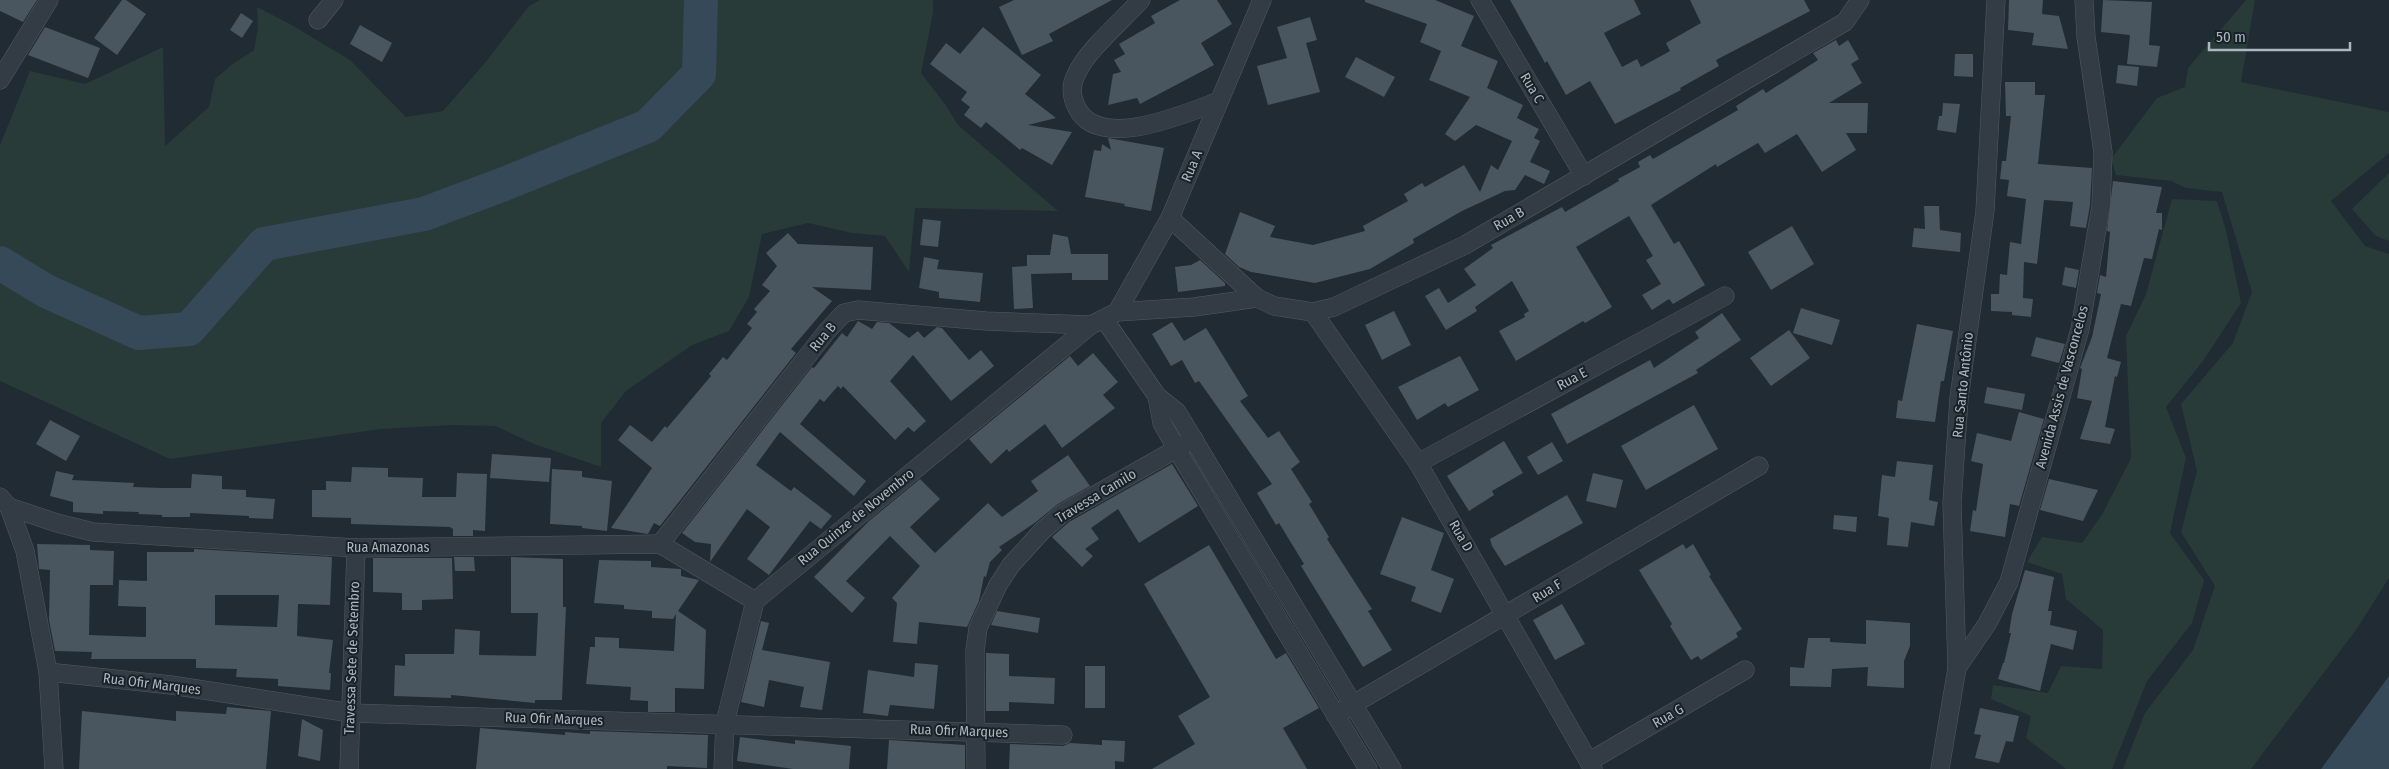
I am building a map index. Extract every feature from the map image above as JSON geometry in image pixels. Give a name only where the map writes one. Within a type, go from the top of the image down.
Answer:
[{"type":"street","points":[[0,80],[49,0]]},
{"type":"street","points":[[318,20],[334,0]]},
{"type":"street","points":[[1141,0],[1089,56],[1076,75],[1072,88],[1073,100],[1080,113],[1093,123],[1113,128],[1138,128],[1164,121],[1219,101]]},
{"type":"street","name":"Rua A","points":[[1104,318],[1170,218],[1262,0]]},
{"type":"street","name":"Rua C","points":[[1480,0],[1584,176]]},
{"type":"street","name":"Rua B","points":[[660,544],[827,331],[844,313],[870,310],[986,321],[1104,318],[1194,308],[1258,298],[1274,306],[1313,312],[1334,307],[1465,245],[1584,176],[1845,22],[1860,0]]},
{"type":"street","name":"Rua Santo Antônio","points":[[1940,769],[1957,668],[1952,503],[1959,398],[1984,211],[1996,0]]},
{"type":"street","name":"Avenida Assis de Vasconcelos","points":[[1957,668],[1987,624],[2009,582],[2080,329],[2101,206],[2103,152],[2086,37],[2084,0]]},
{"type":"street","points":[[1170,218],[1258,298]]},
{"type":"street","name":"Rua E","points":[[1418,462],[1725,296]]},
{"type":"street","name":"Rua D","points":[[1313,312],[1418,462],[1592,765]]},
{"type":"street","points":[[1104,318],[1157,396],[1177,412],[1392,769]]},
{"type":"street","name":"Rua Quinze de Novembro","points":[[755,601],[1104,318]]},
{"type":"street","points":[[1157,396],[1162,423],[1176,448],[1368,769]]},
{"type":"street","name":"Travessa Camilo","points":[[976,769],[975,651],[978,628],[998,585],[1011,565],[1042,531],[1063,513],[1194,439]]},
{"type":"street","name":"Rua F","points":[[1335,715],[1355,705],[1759,466]]},
{"type":"street","points":[[5,502],[25,551],[48,672],[54,769]]},
{"type":"street","name":"Rua Amazonas","points":[[5,502],[56,523],[93,532],[356,548],[660,544]]},
{"type":"street","points":[[660,544],[755,601],[725,723],[723,769]]},
{"type":"street","name":"Travessa Sete de Setembro","points":[[349,769],[356,548]]},
{"type":"street","name":"Rua G","points":[[1592,765],[1745,670]]},
{"type":"street","name":"Rua Ofir Marques","points":[[48,672],[170,685],[351,713],[725,723],[1063,735]]},
{"type":"green space","points":[[540,0],[933,0],[933,13],[921,73],[945,104],[958,125],[1058,211],[915,208],[909,272],[885,236],[852,233],[808,223],[762,234],[749,297],[729,331],[692,345],[626,391],[601,423],[601,467],[534,444],[496,426],[452,425],[381,429],[170,459],[0,381],[0,145],[30,71],[85,84],[163,47],[165,146],[209,107],[215,79],[231,65],[254,50],[258,28],[257,7],[290,24],[350,60],[406,117],[443,111],[484,64],[529,6]]},
{"type":"green space","points":[[2246,0],[2255,0],[2241,82],[2389,112],[2389,153],[2331,201],[2365,246],[2389,254],[2389,578],[2356,630],[2251,769],[2123,769],[2145,713],[2193,650],[2215,586],[2181,532],[2197,471],[2181,404],[2233,343],[2252,292],[2222,192],[2186,188],[2171,181],[2116,175],[2111,159],[2157,98],[2185,87],[2188,68]]},
{"type":"green space","points":[[2389,173],[2389,241],[2376,236],[2352,209]]},
{"type":"green space","points":[[2172,199],[2217,201],[2226,230],[2241,303],[2203,361],[2166,407],[2186,458],[2170,533],[2204,580],[2192,623],[2147,681],[2112,769],[2066,769],[2026,738],[2031,716],[1991,699],[1993,685],[2048,693],[2061,666],[2102,669],[2103,630],[2066,599],[2062,574],[2027,562],[2042,537],[2082,543],[2103,513],[2131,458],[2126,336],[2146,294]]},
{"type":"water","points":[[2389,676],[2389,769],[2321,769]]},
{"type":"building","points":[[0,0],[37,0],[23,22],[0,11]]},
{"type":"building","points":[[122,0],[126,0],[146,14],[117,55],[94,38]]},
{"type":"building","points":[[1014,0],[1112,0],[1049,34],[1053,41],[1022,55],[999,7]]},
{"type":"building","points":[[1180,0],[1217,0],[1232,24],[1201,43],[1214,65],[1140,104],[1137,98],[1108,105],[1113,74],[1121,72],[1114,60],[1125,54],[1119,44],[1155,23],[1151,16]]},
{"type":"building","points":[[1365,0],[1435,0],[1474,16],[1461,46],[1498,61],[1487,88],[1523,105],[1517,118],[1539,129],[1534,138],[1540,141],[1530,162],[1550,171],[1544,184],[1525,175],[1515,190],[1505,191],[1462,211],[1413,239],[1414,243],[1370,269],[1315,283],[1251,272],[1239,267],[1225,254],[1240,212],[1275,226],[1270,237],[1313,245],[1365,231],[1363,226],[1408,201],[1404,194],[1422,183],[1425,187],[1464,165],[1480,192],[1491,165],[1498,170],[1512,141],[1476,125],[1455,141],[1445,134],[1470,97],[1429,80],[1441,51],[1420,42],[1427,24],[1365,2]]},
{"type":"building","points":[[1510,0],[1634,0],[1641,14],[1604,33],[1622,67],[1637,59],[1641,67],[1670,51],[1666,43],[1701,23],[1690,0],[1804,0],[1810,11],[1716,60],[1719,66],[1680,88],[1681,90],[1615,124],[1590,81],[1566,95],[1547,61],[1545,63]]},
{"type":"building","points":[[2009,0],[2043,0],[2042,14],[2059,16],[2068,49],[2032,45],[2034,33],[2008,30]]},
{"type":"building","points":[[2103,0],[2152,2],[2149,45],[2160,46],[2157,67],[2127,64],[2130,35],[2101,32]]},
{"type":"building","points":[[241,13],[253,21],[242,38],[230,30]]},
{"type":"building","points":[[1310,17],[1317,40],[1306,43],[1320,92],[1268,105],[1257,66],[1287,58],[1277,27]]},
{"type":"building","points":[[360,25],[392,43],[382,62],[350,44]]},
{"type":"building","points":[[45,27],[100,48],[88,78],[28,55]]},
{"type":"building","points":[[983,27],[1041,75],[1025,94],[1056,118],[1028,125],[1072,132],[1052,165],[1022,148],[1020,150],[986,122],[981,128],[964,115],[970,107],[961,100],[967,92],[930,64],[946,43],[960,54]]},
{"type":"building","points":[[1836,40],[1839,46],[1848,40],[1859,59],[1851,64],[1862,83],[1829,103],[1868,103],[1867,133],[1846,133],[1856,150],[1822,172],[1797,134],[1765,153],[1758,143],[1717,167],[1716,164],[1651,205],[1674,244],[1679,241],[1705,285],[1673,304],[1669,299],[1652,310],[1642,295],[1661,284],[1646,260],[1653,256],[1629,216],[1576,247],[1612,307],[1585,323],[1583,321],[1516,361],[1499,331],[1525,317],[1524,314],[1529,311],[1512,281],[1475,307],[1477,311],[1446,330],[1425,296],[1439,288],[1448,303],[1476,285],[1464,269],[1493,248],[1491,245],[1562,207],[1565,212],[1619,181],[1618,179],[1640,167],[1638,162],[1650,155],[1653,159],[1738,110],[1736,106],[1763,89],[1766,93],[1818,60],[1813,53]]},
{"type":"building","points":[[1955,54],[1973,54],[1973,77],[1954,76]]},
{"type":"building","points":[[1356,57],[1395,77],[1384,97],[1345,77]]},
{"type":"building","points":[[2118,65],[2139,67],[2137,86],[2116,83]]},
{"type":"building","points":[[2005,82],[2035,82],[2035,95],[2045,95],[2038,164],[2092,168],[2090,205],[2086,228],[2070,226],[2073,202],[2044,200],[2037,264],[2024,262],[2023,298],[2033,299],[2031,317],[2012,315],[2012,312],[1991,311],[1991,294],[1999,294],[2000,274],[2007,275],[2010,242],[2021,244],[2026,199],[2007,196],[2009,180],[2000,179],[2002,161],[2006,161],[2011,116],[2006,116]]},
{"type":"building","points":[[1943,103],[1960,104],[1956,133],[1937,130],[1939,116],[1942,116]]},
{"type":"building","points":[[1108,138],[1164,148],[1151,211],[1085,197],[1094,150],[1101,151],[1102,144],[1111,150]]},
{"type":"building","points":[[2113,181],[2162,187],[2156,213],[2162,213],[2162,230],[2159,229],[2152,259],[2144,258],[2131,306],[2121,304],[2107,358],[2121,362],[2117,377],[2115,376],[2105,427],[2115,429],[2110,444],[2080,439],[2092,401],[2077,398],[2082,369],[2080,368],[2092,337],[2101,294],[2097,293],[2100,275],[2106,277],[2110,232],[2107,231]]},
{"type":"building","points":[[1924,206],[1939,206],[1940,230],[1961,233],[1960,252],[1912,247],[1914,228],[1925,229]]},
{"type":"building","points":[[923,219],[941,221],[938,247],[920,245]]},
{"type":"building","points":[[1792,226],[1814,264],[1771,290],[1748,252]]},
{"type":"building","points":[[788,233],[798,244],[873,247],[871,290],[812,287],[832,301],[791,349],[796,353],[660,526],[654,523],[648,534],[611,528],[652,468],[618,440],[630,425],[652,442],[665,426],[667,428],[711,376],[709,374],[723,357],[727,360],[752,328],[747,324],[757,312],[754,309],[770,291],[762,285],[777,266],[766,253]]},
{"type":"building","points":[[1053,234],[1068,237],[1071,254],[1108,254],[1108,280],[1072,280],[1072,273],[1031,274],[1033,308],[1014,309],[1012,267],[1027,266],[1027,255],[1050,255]]},
{"type":"building","points":[[924,257],[939,260],[937,269],[983,273],[980,302],[939,298],[939,292],[919,288]]},
{"type":"building","points":[[1200,260],[1225,283],[1225,286],[1178,292],[1175,267],[1191,265]]},
{"type":"building","points":[[2065,267],[2079,270],[2076,288],[2062,285]]},
{"type":"building","points":[[1801,308],[1840,320],[1832,345],[1793,333]]},
{"type":"building","points":[[1394,311],[1411,345],[1382,360],[1365,325]]},
{"type":"building","points":[[1722,313],[1741,340],[1696,370],[1698,373],[1567,444],[1551,414],[1650,360],[1654,368],[1699,338],[1695,332]]},
{"type":"building","points":[[858,321],[872,329],[877,322],[889,323],[909,338],[918,331],[924,338],[937,327],[942,328],[969,360],[981,350],[994,366],[951,401],[913,355],[890,381],[926,421],[914,432],[908,427],[895,440],[843,386],[841,389],[838,386],[824,402],[820,399],[800,424],[866,481],[854,496],[780,432],[756,465],[791,491],[794,487],[832,516],[821,529],[810,521],[769,575],[747,559],[770,527],[747,509],[710,562],[711,544],[695,542],[682,533],[812,367],[814,368],[842,333],[847,337]]},
{"type":"building","points":[[1172,322],[1184,341],[1206,328],[1248,396],[1240,401],[1268,438],[1279,431],[1300,462],[1291,469],[1312,502],[1309,504],[1329,537],[1327,539],[1372,609],[1368,611],[1392,650],[1363,667],[1301,566],[1304,564],[1279,523],[1276,525],[1257,493],[1272,484],[1199,381],[1195,383],[1182,360],[1171,366],[1152,334]]},
{"type":"building","points":[[1917,324],[1953,331],[1944,381],[1941,381],[1935,422],[1896,418],[1898,400],[1902,401]]},
{"type":"building","points":[[1789,330],[1810,358],[1771,386],[1750,358]]},
{"type":"building","points":[[2036,337],[2065,344],[2059,363],[2031,356]]},
{"type":"building","points":[[1093,353],[1118,382],[1103,395],[1115,408],[1062,448],[1045,424],[1009,452],[1007,449],[991,464],[969,439],[1070,356],[1078,366]]},
{"type":"building","points":[[1460,356],[1479,390],[1448,407],[1445,403],[1417,420],[1398,387]]},
{"type":"building","points":[[1987,387],[2025,394],[2022,410],[1984,403]]},
{"type":"building","points":[[1694,405],[1718,449],[1646,490],[1621,446]]},
{"type":"building","points":[[2019,412],[2044,419],[2019,506],[2010,504],[2005,537],[1970,531],[1973,510],[1976,511],[1983,464],[1971,461],[1977,433],[2011,441]]},
{"type":"building","points":[[50,420],[80,436],[66,461],[36,444]]},
{"type":"building","points":[[1504,441],[1523,473],[1492,491],[1494,495],[1469,511],[1447,476]]},
{"type":"building","points":[[1552,442],[1563,461],[1538,475],[1527,457]]},
{"type":"building","points":[[492,454],[551,458],[549,482],[490,478]]},
{"type":"building","points":[[1068,455],[1090,486],[1058,504],[1036,522],[999,547],[1002,550],[990,562],[986,577],[984,576],[979,601],[967,627],[919,622],[917,644],[893,642],[897,603],[892,598],[920,566],[890,536],[846,581],[865,598],[852,613],[814,577],[869,521],[920,479],[940,499],[910,527],[935,553],[988,503],[1002,517],[1038,491],[1031,481]]},
{"type":"building","points":[[1897,461],[1933,465],[1929,500],[1938,502],[1934,526],[1911,522],[1908,547],[1887,545],[1889,518],[1878,516],[1882,475],[1895,477]]},
{"type":"building","points":[[1172,464],[1198,506],[1139,543],[1118,509],[1091,528],[1099,539],[1085,549],[1093,556],[1082,567],[1052,537],[1069,522]]},
{"type":"building","points":[[352,467],[388,468],[388,477],[423,478],[422,497],[456,497],[457,473],[487,474],[485,531],[473,530],[473,536],[453,536],[453,529],[450,527],[351,524],[351,518],[312,517],[312,490],[326,490],[326,481],[351,482]]},
{"type":"building","points":[[552,469],[582,471],[582,477],[612,481],[607,531],[582,528],[582,526],[550,524]]},
{"type":"building","points":[[56,471],[74,475],[72,480],[134,483],[133,487],[163,488],[191,488],[192,474],[222,476],[222,489],[246,490],[246,497],[275,499],[273,519],[190,513],[190,517],[162,517],[162,515],[138,514],[139,512],[103,511],[103,514],[73,512],[73,502],[50,496]]},
{"type":"building","points":[[1593,473],[1623,480],[1616,508],[1586,501]]},
{"type":"building","points":[[2049,479],[2098,490],[2083,521],[2040,510]]},
{"type":"building","points":[[1567,495],[1583,523],[1505,566],[1492,546],[1490,539]]},
{"type":"building","points":[[1834,515],[1857,517],[1856,532],[1833,529]]},
{"type":"building","points":[[1402,517],[1444,533],[1431,570],[1454,579],[1441,613],[1411,601],[1416,587],[1380,574]]},
{"type":"building","points":[[37,544],[90,545],[90,550],[114,551],[113,585],[90,585],[89,635],[146,637],[146,607],[118,606],[119,580],[147,581],[147,552],[194,552],[194,549],[332,557],[330,605],[298,604],[297,636],[333,640],[329,673],[331,673],[330,690],[278,686],[278,679],[236,677],[237,669],[196,668],[196,659],[91,659],[92,652],[55,651],[49,620],[50,570],[39,569]],"holes":[[[215,595],[279,595],[277,627],[215,625]]]},
{"type":"building","points":[[1683,544],[1686,549],[1693,544],[1711,575],[1709,576],[1742,629],[1736,633],[1738,637],[1701,660],[1698,656],[1691,660],[1670,626],[1672,624],[1639,570]]},
{"type":"building","points":[[1209,545],[1276,659],[1286,653],[1319,708],[1283,728],[1307,769],[1152,769],[1195,744],[1178,716],[1210,697],[1144,584]]},
{"type":"building","points":[[454,557],[474,557],[475,571],[455,571]]},
{"type":"building","points":[[511,557],[563,559],[563,607],[566,607],[562,700],[535,700],[535,703],[451,695],[451,698],[394,696],[395,665],[405,666],[405,654],[454,654],[455,629],[480,631],[479,655],[536,656],[538,613],[511,613]]},
{"type":"building","points":[[373,558],[452,558],[453,599],[422,600],[422,610],[402,610],[402,593],[373,592]]},
{"type":"building","points":[[599,560],[651,561],[651,567],[681,569],[681,576],[699,580],[678,611],[706,630],[704,689],[675,688],[675,712],[648,712],[648,701],[630,700],[631,687],[586,684],[590,647],[595,647],[595,637],[619,638],[619,648],[674,651],[676,614],[673,619],[652,618],[652,611],[624,609],[624,605],[594,603]]},
{"type":"building","points":[[2025,570],[2054,577],[2048,611],[2052,611],[2050,625],[2077,631],[2073,650],[2051,644],[2040,691],[1998,679],[2011,633],[2009,633],[2012,614]]},
{"type":"building","points":[[1562,604],[1585,644],[1555,660],[1533,620]]},
{"type":"building","points":[[997,611],[1040,618],[1038,633],[991,625]]},
{"type":"building","points":[[1866,620],[1910,623],[1910,646],[1904,661],[1904,688],[1867,686],[1868,667],[1832,669],[1831,687],[1790,686],[1790,667],[1804,668],[1808,638],[1830,638],[1830,642],[1866,644]]},
{"type":"building","points":[[761,621],[769,623],[762,650],[830,662],[822,710],[800,707],[804,687],[769,680],[764,707],[741,702]]},
{"type":"building","points":[[986,653],[1009,654],[1009,676],[1055,678],[1054,704],[1009,702],[1009,711],[986,711]]},
{"type":"building","points":[[915,663],[938,665],[934,709],[890,705],[888,716],[863,713],[868,670],[914,677]]},
{"type":"building","points":[[1085,666],[1105,666],[1105,708],[1085,708]]},
{"type":"building","points":[[227,707],[271,711],[266,769],[79,769],[82,711],[176,721],[176,711],[226,714]]},
{"type":"building","points":[[1980,708],[2019,716],[2013,742],[2006,741],[1999,763],[1975,758],[1981,735],[1974,734]]},
{"type":"building","points":[[302,719],[323,730],[320,761],[298,756]]},
{"type":"building","points":[[480,728],[565,735],[565,732],[590,734],[590,731],[708,735],[707,768],[667,766],[667,769],[476,769]]},
{"type":"building","points":[[740,737],[795,744],[795,740],[851,746],[849,769],[793,769],[737,761]]},
{"type":"building","points":[[889,740],[965,745],[965,769],[887,769]]},
{"type":"building","points":[[1102,740],[1125,741],[1124,762],[1115,761],[1115,769],[1009,769],[1010,744],[1063,746],[1070,743],[1102,745]]},
{"type":"waterway","points":[[0,263],[46,291],[139,333],[189,329],[264,244],[424,214],[648,126],[699,74],[701,0]]}]
